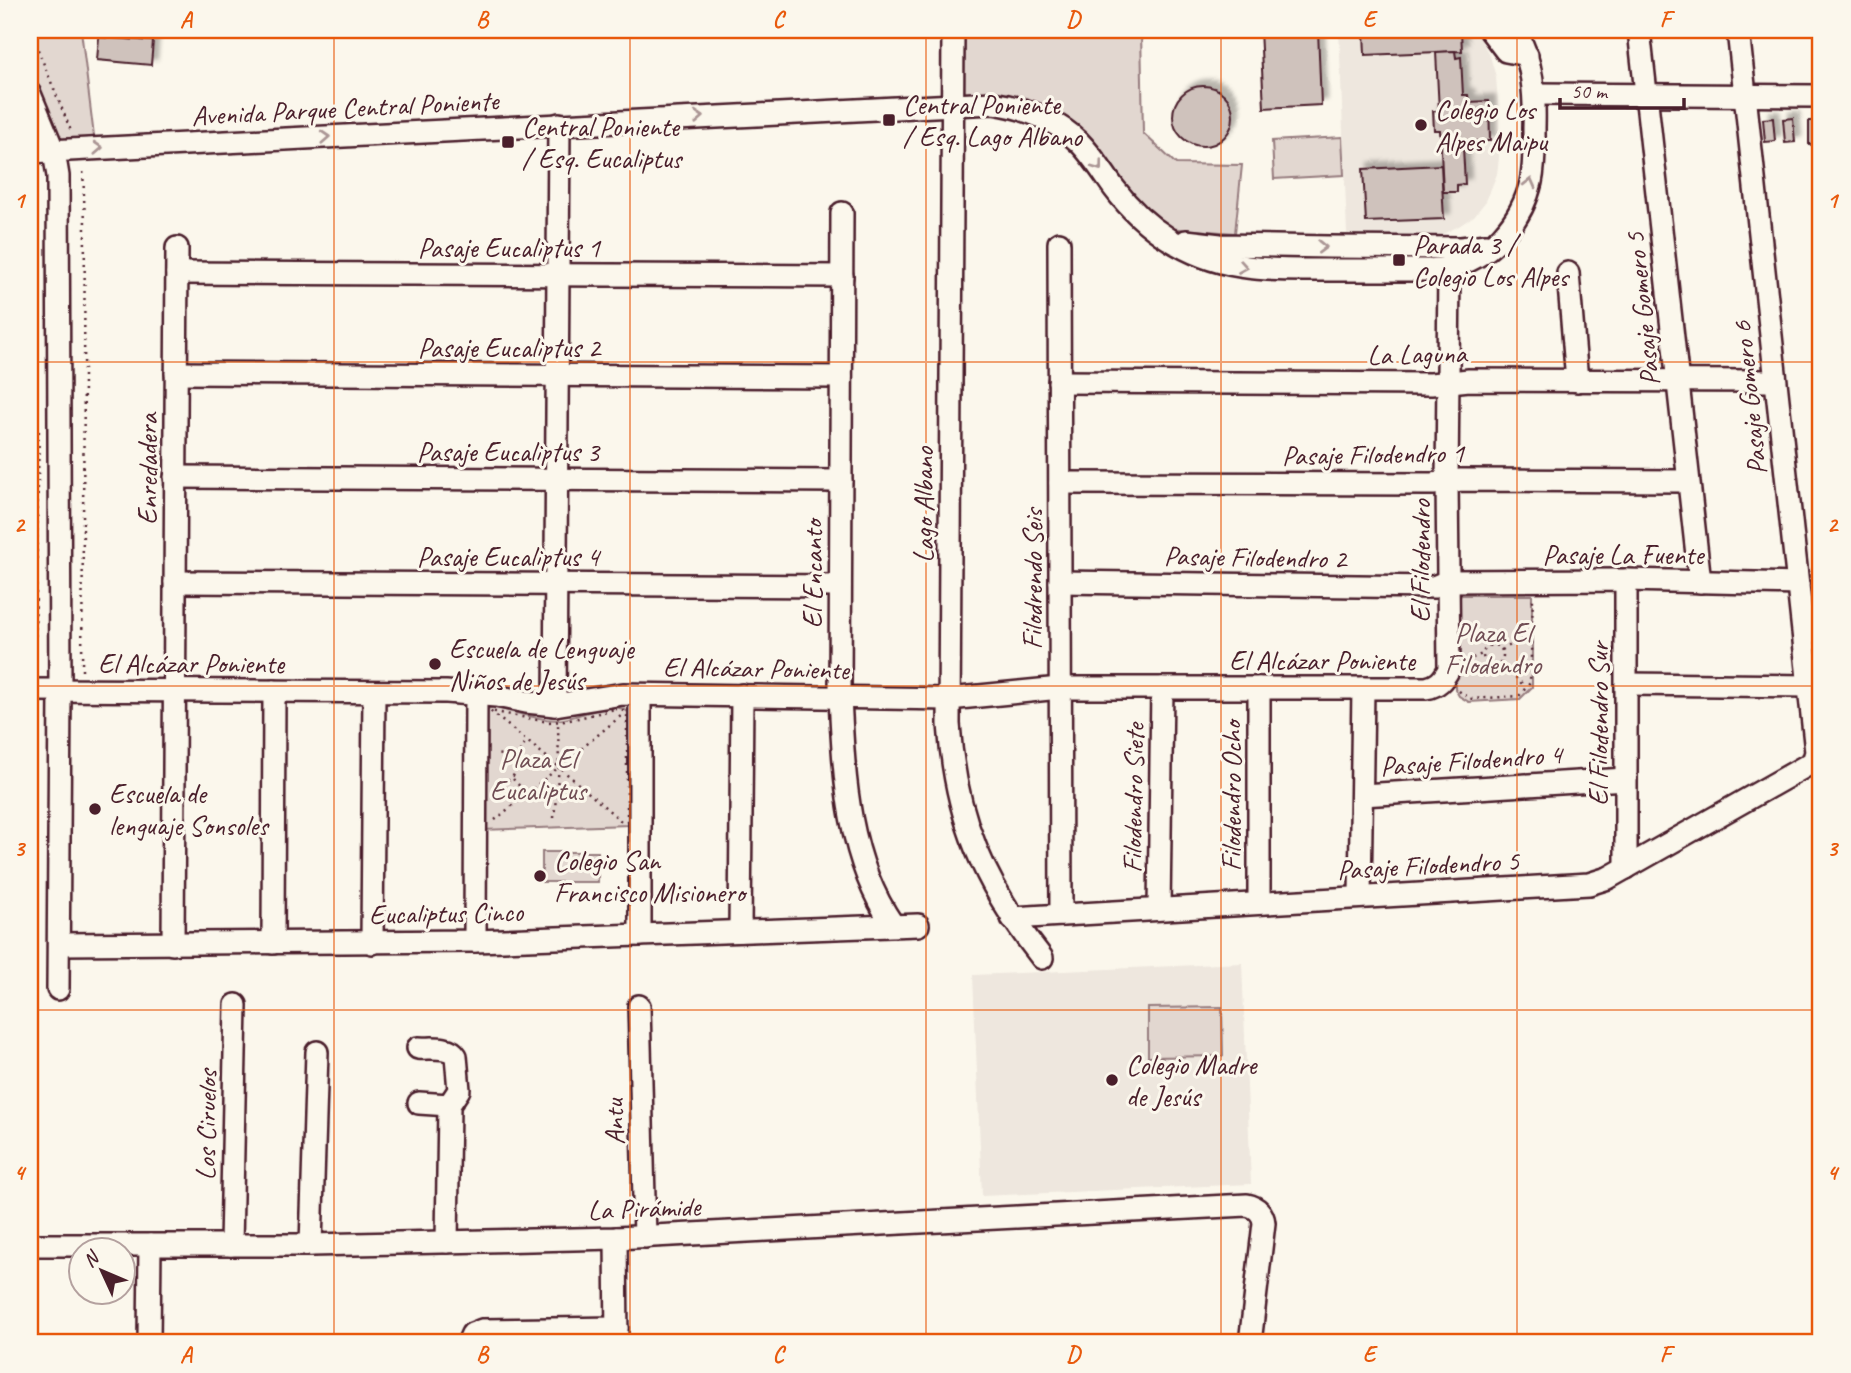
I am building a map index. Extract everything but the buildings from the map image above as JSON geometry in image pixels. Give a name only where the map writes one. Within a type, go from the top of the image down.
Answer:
[{"type":"street","name":"Lago Albano","points":[[953,30],[949,699],[951,751],[961,806],[978,855],[1012,918],[1042,958]]},
{"type":"street","points":[[1490,30],[1506,51],[1527,55]]},
{"type":"street","name":"Avenida Parque Central Poniente","points":[[30,152],[993,103],[1016,107],[1061,127],[1086,150],[1131,208],[1158,232],[1210,259],[1251,269],[1429,270],[1449,268],[1471,259],[1496,241],[1516,218],[1528,191],[1534,163],[1535,93],[1527,55],[1516,30]]},
{"type":"street","name":"Pasaje Gomero 5","points":[[1639,30],[1700,582]]},
{"type":"street","name":"Pasaje Gomero 6","points":[[1738,30],[1815,759]]},
{"type":"street","points":[[1535,93],[1821,96]]},
{"type":"street","points":[[30,94],[54,152],[58,176],[58,989]]},
{"type":"street","points":[[557,713],[559,124]]},
{"type":"street","name":"El Encanto","points":[[842,213],[840,697],[844,769],[856,838],[870,881],[893,925]]},
{"type":"street","name":"Avenida Parque Central Poniente","points":[[1158,232],[1187,241],[1230,246],[1461,248],[1496,241]]},
{"type":"street","name":"Filodrendo Seis","points":[[1059,243],[1061,915]]},
{"type":"street","name":"Enredadera","points":[[173,944],[177,248]]},
{"type":"street","name":"El Filodendro","points":[[1449,268],[1448,669],[1444,678],[1449,687]]},
{"type":"street","name":"Pasaje Eucaliptus 1","points":[[177,273],[842,276]]},
{"type":"street","points":[[1568,273],[1577,381]]},
{"type":"street","name":"Pasaje Eucaliptus 2","points":[[176,373],[841,377]]},
{"type":"street","name":"La Laguna","points":[[1059,382],[1417,384],[1469,380],[1775,381]]},
{"type":"street","name":"Pasaje Eucaliptus 3","points":[[175,477],[841,481]]},
{"type":"street","name":"Pasaje Filodendro 1","points":[[1060,484],[1688,481]]},
{"type":"street","name":"Pasaje La Fuente","points":[[1448,581],[1626,580],[1798,584]]},
{"type":"street","name":"El Filodendro Sur","points":[[1626,580],[1626,868]]},
{"type":"street","name":"Pasaje Filodendro 2","points":[[1060,582],[1434,587],[1448,581]]},
{"type":"street","name":"Pasaje Eucaliptus 4","points":[[175,582],[840,586]]},
{"type":"street","points":[[1626,684],[1809,686]]},
{"type":"street","name":"El Alcázar Poniente","points":[[30,690],[374,692],[483,702],[557,713],[614,695],[949,699],[1060,688],[1449,687]]},
{"type":"street","name":"Filodendro Siete","points":[[1159,909],[1162,688]]},
{"type":"street","name":"Filodendro Ocho","points":[[1259,688],[1259,903]]},
{"type":"street","points":[[1360,897],[1363,688]]},
{"type":"street","points":[[273,943],[274,691]]},
{"type":"street","points":[[373,943],[374,692]]},
{"type":"street","points":[[640,695],[640,935]]},
{"type":"street","points":[[740,931],[742,695]]},
{"type":"street","points":[[475,941],[483,702]]},
{"type":"street","name":"Pasaje Filodendro 5","points":[[1012,918],[1589,884],[1608,878],[1810,765],[1815,759]]},
{"type":"street","name":"Pasaje Filodendro 4","points":[[1362,795],[1626,779]]},
{"type":"street","name":"Eucaliptus Cinco","points":[[59,944],[475,941],[918,925]]},
{"type":"street","name":"Los Ciruelos","points":[[231,1245],[236,1005]]},
{"type":"street","name":"Antu","points":[[639,1006],[645,1237]]},
{"type":"street","points":[[418,1048],[448,1049],[456,1056],[458,1090],[449,1105],[447,1242]]},
{"type":"street","points":[[311,1245],[317,1052]]},
{"type":"street","points":[[419,1103],[449,1105]]},
{"type":"street","name":"La Pirámide","points":[[30,1245],[311,1245],[616,1238],[1247,1205],[1259,1210],[1264,1218],[1250,1343]]},
{"type":"street","points":[[468,1343],[472,1334],[482,1331],[617,1335],[616,1238]]},
{"type":"street","points":[[149,1343],[150,1245]]},
{"type":"path","points":[[30,30],[72,133]]},
{"type":"path","points":[[82,691],[85,224],[83,167]]},
{"type":"path","points":[[35,643],[39,423]]},
{"type":"path","points":[[1449,687],[1470,699],[1519,696],[1527,688],[1530,683],[1532,581]]},
{"type":"path","points":[[1468,626],[1485,647]]},
{"type":"path","points":[[1502,650],[1530,633]]},
{"type":"path","points":[[1482,654],[1485,661],[1491,665],[1501,662],[1504,656],[1495,644],[1485,647]]},
{"type":"path","points":[[1460,664],[1482,654],[1485,647]]},
{"type":"path","points":[[1501,662],[1527,688]]},
{"type":"path","points":[[483,702],[548,722],[557,713]]},
{"type":"path","points":[[483,702],[486,720]]},
{"type":"path","points":[[483,702],[621,821],[627,821],[627,716],[622,710],[615,709],[566,722],[557,713]]},
{"type":"path","points":[[486,826],[624,712]]},
{"type":"path","points":[[554,818],[559,767],[557,713]]},
{"type":"path","points":[[514,757],[527,742]]},
{"type":"path","points":[[485,755],[506,754],[514,757],[519,764],[513,778],[507,783],[492,784]]},
{"type":"path","points":[[513,778],[527,794]]},
{"type":"shaded area","name":"Colegio Los Alpes Maipu","points":[[1339,30],[1475,30],[1490,56],[1496,77],[1499,158],[1497,174],[1486,201],[1474,216],[1443,234],[1429,237],[1347,234]]},
{"type":"shaded area","name":"Colegio Madre de Jesús","points":[[1242,963],[1251,1184],[982,1196],[973,975]]},
{"type":"green space","points":[[30,30],[81,30],[95,145],[64,146],[30,77]]},
{"type":"green space","points":[[963,30],[1141,30],[1143,133],[1176,164],[1242,165],[1235,233],[1165,228],[1137,201],[1071,121],[1004,99],[961,99]]},
{"type":"green space","points":[[1342,137],[1344,175],[1274,179],[1272,141]]},
{"type":"green space","name":"Plaza El Filodendro","points":[[1532,595],[1532,687],[1520,699],[1469,702],[1459,696],[1455,689],[1454,606],[1457,597]]},
{"type":"green space","name":"Plaza El Eucaliptus","points":[[493,707],[557,720],[614,707],[628,712],[629,825],[481,830],[483,715],[487,709]]},
{"type":"green space","points":[[542,852],[598,852],[598,882],[542,882]]},
{"type":"green space","points":[[1222,1007],[1223,1056],[1148,1057],[1148,1008]]},
{"type":"place","name":"Central Poniente / Esq. Lago Albano","points":[[889,120]]},
{"type":"place","name":"Colegio Los Alpes Maipu","points":[[1421,125]]},
{"type":"place","name":"Central Poniente / Esq. Eucaliptus","points":[[508,142]]},
{"type":"place","name":"Parada 3 / Colegio Los Alpes","points":[[1399,260]]},
{"type":"place","name":"Escuela de Lenguaje Niños de Jesús","points":[[435,664]]},
{"type":"place","name":"Escuela de lenguaje Sonsoles","points":[[95,809]]},
{"type":"place","name":"Colegio San Francisco Misionero","points":[[540,876]]},
{"type":"place","name":"Colegio Madre de Jesús","points":[[1112,1080]]}]
